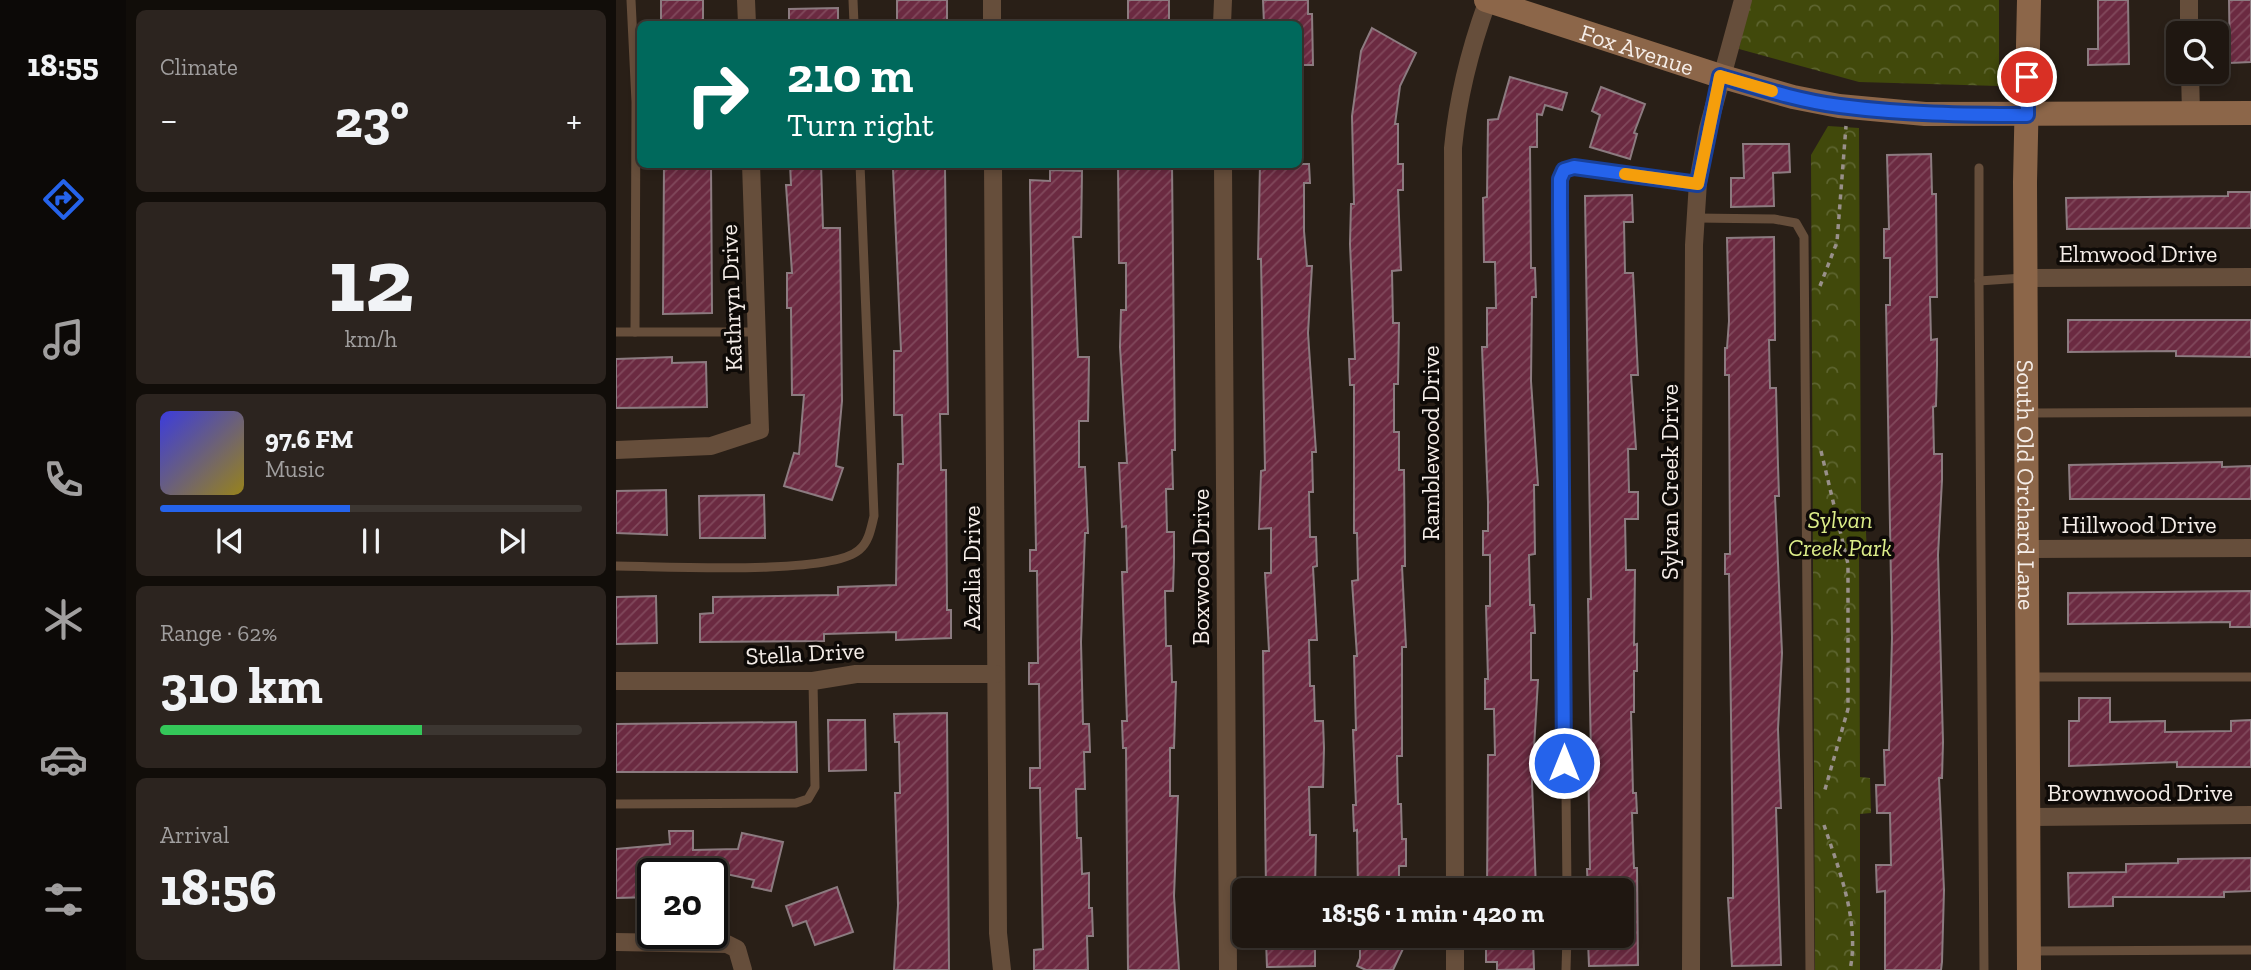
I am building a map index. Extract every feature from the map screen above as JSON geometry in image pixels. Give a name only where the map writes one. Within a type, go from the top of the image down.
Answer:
[{"type":"street","points":[[746,0],[747,21]]},
{"type":"street","points":[[992,0],[992,21]]},
{"type":"street","points":[[1222,21],[1223,0]]},
{"type":"street","name":"Fox Avenue","points":[[1487,0],[1720,76],[1793,97],[1848,107],[1925,114],[2251,113]]},
{"type":"street","name":"Ramblewood Drive","points":[[1455,878],[1453,148],[1457,97],[1487,0]]},
{"type":"street","name":"Sylvan Creek Drive","points":[[1691,970],[1696,218],[1698,184],[1720,76],[1743,0]]},
{"type":"street","name":"South Old Orchard Lane","points":[[2029,0],[2026,278],[2029,960]]},
{"type":"street","points":[[2189,0],[2189,21]]},
{"type":"street","points":[[2190,84],[2191,114]]},
{"type":"street","name":"Kathryn Drive","points":[[616,450],[711,446],[760,430],[751,168]]},
{"type":"street","name":"Azalia Drive","points":[[993,168],[998,933],[1002,970]]},
{"type":"street","name":"Boxwood Drive","points":[[1223,168],[1228,970]]},
{"type":"street","name":"Elmwood Drive","points":[[2026,278],[2251,277]]},
{"type":"street","name":"Hillwood Drive","points":[[2027,549],[2251,548]]},
{"type":"street","name":"Stella Drive","points":[[616,681],[813,681],[856,674],[996,674]]},
{"type":"street","name":"Brownwood Drive","points":[[2029,817],[2251,815]]},
{"type":"street","points":[[616,942],[702,942],[737,949],[743,970]]},
{"type":"street","points":[[1455,948],[1455,970]]},
{"type":"lane","points":[[631,0],[636,102],[635,332]]},
{"type":"lane","points":[[853,0],[854,21]]},
{"type":"lane","points":[[1567,878],[1560,179],[1564,170],[1574,167],[1698,184]]},
{"type":"lane","points":[[616,566],[788,566],[830,560],[857,552],[867,540],[874,516],[860,168]]},
{"type":"lane","points":[[1979,168],[1984,970]]},
{"type":"lane","points":[[1696,218],[1774,219],[1796,223],[1804,237],[1810,970]]},
{"type":"lane","points":[[1979,281],[2026,278]]},
{"type":"lane","points":[[616,332],[757,332]]},
{"type":"lane","points":[[2026,413],[2251,412]]},
{"type":"lane","points":[[2028,677],[2251,677]]},
{"type":"lane","points":[[616,803],[796,803],[808,799],[815,787],[816,765],[813,681]]},
{"type":"lane","points":[[1566,970],[1567,948]]},
{"type":"lane","points":[[2029,960],[2251,950]]},
{"type":"path","points":[[1819,298],[1820,284],[1837,242],[1848,107]]},
{"type":"path","points":[[1820,445],[1848,564],[1848,709],[1823,798]]},
{"type":"path","points":[[1822,821],[1847,893],[1851,932],[1850,970]]},
{"type":"green space","points":[[1750,0],[1999,0],[1999,86],[1859,82],[1739,49]]},
{"type":"green space","name":"Sylvan Creek Park","points":[[1828,126],[1859,128],[1861,511],[1865,513],[1867,553],[1859,553],[1860,777],[1870,778],[1871,813],[1860,814],[1860,970],[1815,970],[1811,155]]},
{"type":"building","points":[[661,0],[703,0],[703,21],[661,21]]},
{"type":"building","points":[[897,0],[947,0],[947,21],[897,21]]},
{"type":"building","points":[[1128,0],[1169,0],[1169,21],[1128,21]]},
{"type":"building","points":[[1263,0],[1308,0],[1308,14],[1312,14],[1313,65],[1302,65],[1302,21],[1264,21]]},
{"type":"building","points":[[2098,0],[2128,0],[2129,64],[2088,65],[2088,49],[2098,49]]},
{"type":"building","points":[[2229,0],[2251,0],[2251,62],[2230,63]]},
{"type":"building","points":[[838,8],[838,21],[789,21],[789,9]]},
{"type":"building","points":[[1372,28],[1416,53],[1400,86],[1395,124],[1398,124],[1398,164],[1403,164],[1403,190],[1398,190],[1401,270],[1392,271],[1393,323],[1399,323],[1398,384],[1394,384],[1394,432],[1399,432],[1399,470],[1404,470],[1405,566],[1402,566],[1406,647],[1402,647],[1402,756],[1397,756],[1398,804],[1401,804],[1402,839],[1406,839],[1406,866],[1399,866],[1399,878],[1358,878],[1357,830],[1354,831],[1354,656],[1357,656],[1352,581],[1358,580],[1357,533],[1354,533],[1354,385],[1350,385],[1349,359],[1355,359],[1350,244],[1351,204],[1354,204],[1352,116],[1361,51]]},
{"type":"building","points":[[1510,77],[1567,93],[1562,110],[1545,105],[1542,115],[1537,114],[1537,147],[1530,147],[1531,268],[1535,268],[1536,297],[1532,297],[1531,381],[1538,485],[1534,485],[1535,554],[1529,555],[1530,605],[1534,605],[1535,633],[1531,633],[1531,680],[1538,680],[1532,782],[1536,878],[1487,878],[1488,755],[1495,755],[1494,709],[1485,709],[1485,679],[1488,679],[1486,606],[1490,606],[1490,555],[1483,555],[1483,531],[1488,531],[1488,502],[1482,347],[1487,347],[1487,308],[1496,308],[1495,262],[1484,262],[1483,198],[1487,197],[1488,120],[1498,119]]},
{"type":"building","points":[[1601,87],[1645,104],[1634,133],[1637,134],[1630,159],[1590,147],[1600,115],[1592,111]]},
{"type":"building","points":[[1743,144],[1789,144],[1790,172],[1773,173],[1774,206],[1731,207],[1731,178],[1744,178]]},
{"type":"building","points":[[1931,154],[1932,194],[1936,194],[1937,297],[1930,297],[1931,340],[1937,339],[1936,406],[1933,407],[1934,454],[1942,454],[1938,555],[1943,742],[1942,778],[1939,778],[1944,890],[1942,962],[1941,970],[1885,970],[1885,891],[1877,892],[1876,865],[1891,865],[1890,813],[1877,813],[1876,785],[1885,785],[1884,750],[1889,750],[1892,638],[1886,305],[1890,305],[1890,258],[1884,258],[1884,229],[1889,229],[1887,155]]},
{"type":"building","points":[[1302,164],[1309,164],[1310,183],[1304,183],[1304,231],[1307,266],[1312,266],[1308,333],[1316,452],[1312,452],[1313,492],[1309,492],[1310,537],[1316,537],[1317,566],[1313,567],[1317,640],[1309,640],[1310,686],[1314,686],[1315,721],[1323,721],[1324,748],[1323,787],[1309,787],[1310,835],[1316,835],[1315,878],[1266,878],[1263,651],[1269,651],[1265,573],[1271,573],[1271,528],[1259,529],[1261,471],[1265,470],[1261,259],[1258,259],[1260,168],[1302,168]]},
{"type":"building","points":[[664,168],[711,168],[712,313],[663,314]]},
{"type":"building","points":[[790,168],[821,168],[823,228],[840,228],[842,401],[836,466],[843,468],[832,500],[784,486],[794,453],[799,454],[804,395],[792,395],[791,308],[787,308],[787,273],[792,273],[786,185],[791,185]]},
{"type":"building","points":[[945,168],[948,414],[940,414],[941,470],[946,470],[947,610],[951,610],[951,638],[896,640],[896,632],[824,634],[824,641],[700,642],[700,614],[713,613],[713,597],[838,595],[838,587],[896,585],[898,464],[903,464],[902,415],[894,415],[894,351],[901,351],[893,169]]},
{"type":"building","points":[[1118,168],[1172,168],[1175,450],[1172,450],[1173,489],[1166,489],[1167,532],[1174,532],[1174,559],[1173,591],[1165,591],[1166,646],[1171,646],[1172,682],[1176,682],[1174,748],[1170,748],[1170,796],[1178,796],[1174,896],[1179,970],[1128,970],[1126,748],[1123,748],[1122,721],[1127,721],[1122,572],[1127,572],[1126,526],[1122,527],[1119,463],[1127,463],[1120,347],[1121,310],[1126,310],[1126,263],[1119,263]]},
{"type":"building","points":[[1050,170],[1082,171],[1081,237],[1073,237],[1078,357],[1089,357],[1088,421],[1079,421],[1079,467],[1085,467],[1088,533],[1085,533],[1081,642],[1083,724],[1089,724],[1090,752],[1084,752],[1085,789],[1076,789],[1077,838],[1081,838],[1082,874],[1089,873],[1089,908],[1092,908],[1093,936],[1087,936],[1088,970],[1034,970],[1034,950],[1043,949],[1040,788],[1030,788],[1030,768],[1040,768],[1039,684],[1029,684],[1029,663],[1038,663],[1037,571],[1030,571],[1030,550],[1036,550],[1030,180],[1050,181]]},
{"type":"building","points":[[2228,192],[2251,192],[2251,228],[2067,229],[2066,198],[2228,196]]},
{"type":"building","points":[[1632,195],[1633,222],[1624,222],[1625,273],[1633,273],[1638,375],[1631,375],[1636,449],[1628,449],[1629,492],[1638,492],[1638,519],[1625,519],[1626,570],[1635,570],[1634,645],[1637,644],[1637,671],[1634,671],[1634,712],[1631,712],[1633,793],[1636,793],[1637,813],[1632,813],[1634,868],[1637,868],[1638,965],[1589,966],[1588,948],[1634,948],[1634,878],[1587,878],[1587,869],[1590,869],[1588,756],[1591,756],[1588,599],[1591,599],[1585,196]]},
{"type":"building","points":[[1774,237],[1775,340],[1769,340],[1770,388],[1776,388],[1779,496],[1775,496],[1782,653],[1778,729],[1781,808],[1776,808],[1781,965],[1732,966],[1728,898],[1733,898],[1729,574],[1725,574],[1725,554],[1730,554],[1729,375],[1725,375],[1729,321],[1727,238]]},
{"type":"building","points":[[2068,320],[2251,320],[2251,357],[2176,356],[2176,351],[2068,352]]},
{"type":"building","points":[[672,357],[672,363],[706,362],[707,407],[616,408],[616,359]]},
{"type":"building","points":[[2222,462],[2222,467],[2251,466],[2251,499],[2070,499],[2069,465]]},
{"type":"building","points":[[666,490],[667,535],[616,533],[616,491]]},
{"type":"building","points":[[764,495],[765,538],[700,538],[699,496]]},
{"type":"building","points":[[2251,591],[2251,627],[2230,627],[2230,622],[2068,624],[2068,593]]},
{"type":"building","points":[[656,596],[657,643],[616,644],[616,597]]},
{"type":"building","points":[[2079,698],[2110,698],[2110,722],[2165,721],[2165,732],[2231,731],[2231,721],[2251,720],[2251,767],[2177,767],[2177,762],[2069,766],[2069,721],[2079,721]]},
{"type":"building","points":[[947,713],[949,970],[894,970],[898,905],[895,793],[900,793],[899,742],[895,742],[894,714]]},
{"type":"building","points":[[828,720],[865,720],[866,770],[829,771]]},
{"type":"building","points":[[796,722],[797,772],[616,772],[616,724]]},
{"type":"building","points":[[669,831],[693,831],[693,850],[738,849],[742,833],[783,842],[771,891],[752,887],[754,880],[728,874],[728,858],[637,858],[637,897],[616,898],[616,849],[670,844]]},
{"type":"building","points":[[2251,858],[2251,891],[2224,892],[2224,897],[2113,897],[2113,906],[2069,907],[2068,873],[2126,872],[2126,864],[2178,863],[2178,859]]},
{"type":"building","points":[[837,887],[853,932],[815,945],[806,921],[793,926],[786,906]]},
{"type":"building","points":[[1266,948],[1315,948],[1315,966],[1267,967]]},
{"type":"building","points":[[1360,948],[1403,948],[1393,970],[1366,970],[1357,966]]},
{"type":"building","points":[[1486,948],[1533,948],[1534,969],[1497,970],[1497,962],[1486,962]]},
{"type":"slow traffic","points":[[1625,174],[1698,184],[1720,76],[1772,91]]},
{"type":"route","points":[[1564,763],[1560,209],[1560,179],[1564,170],[1574,167],[1698,184],[1720,76],[1793,97],[1839,106],[1925,114],[2027,115],[2027,77]]}]
